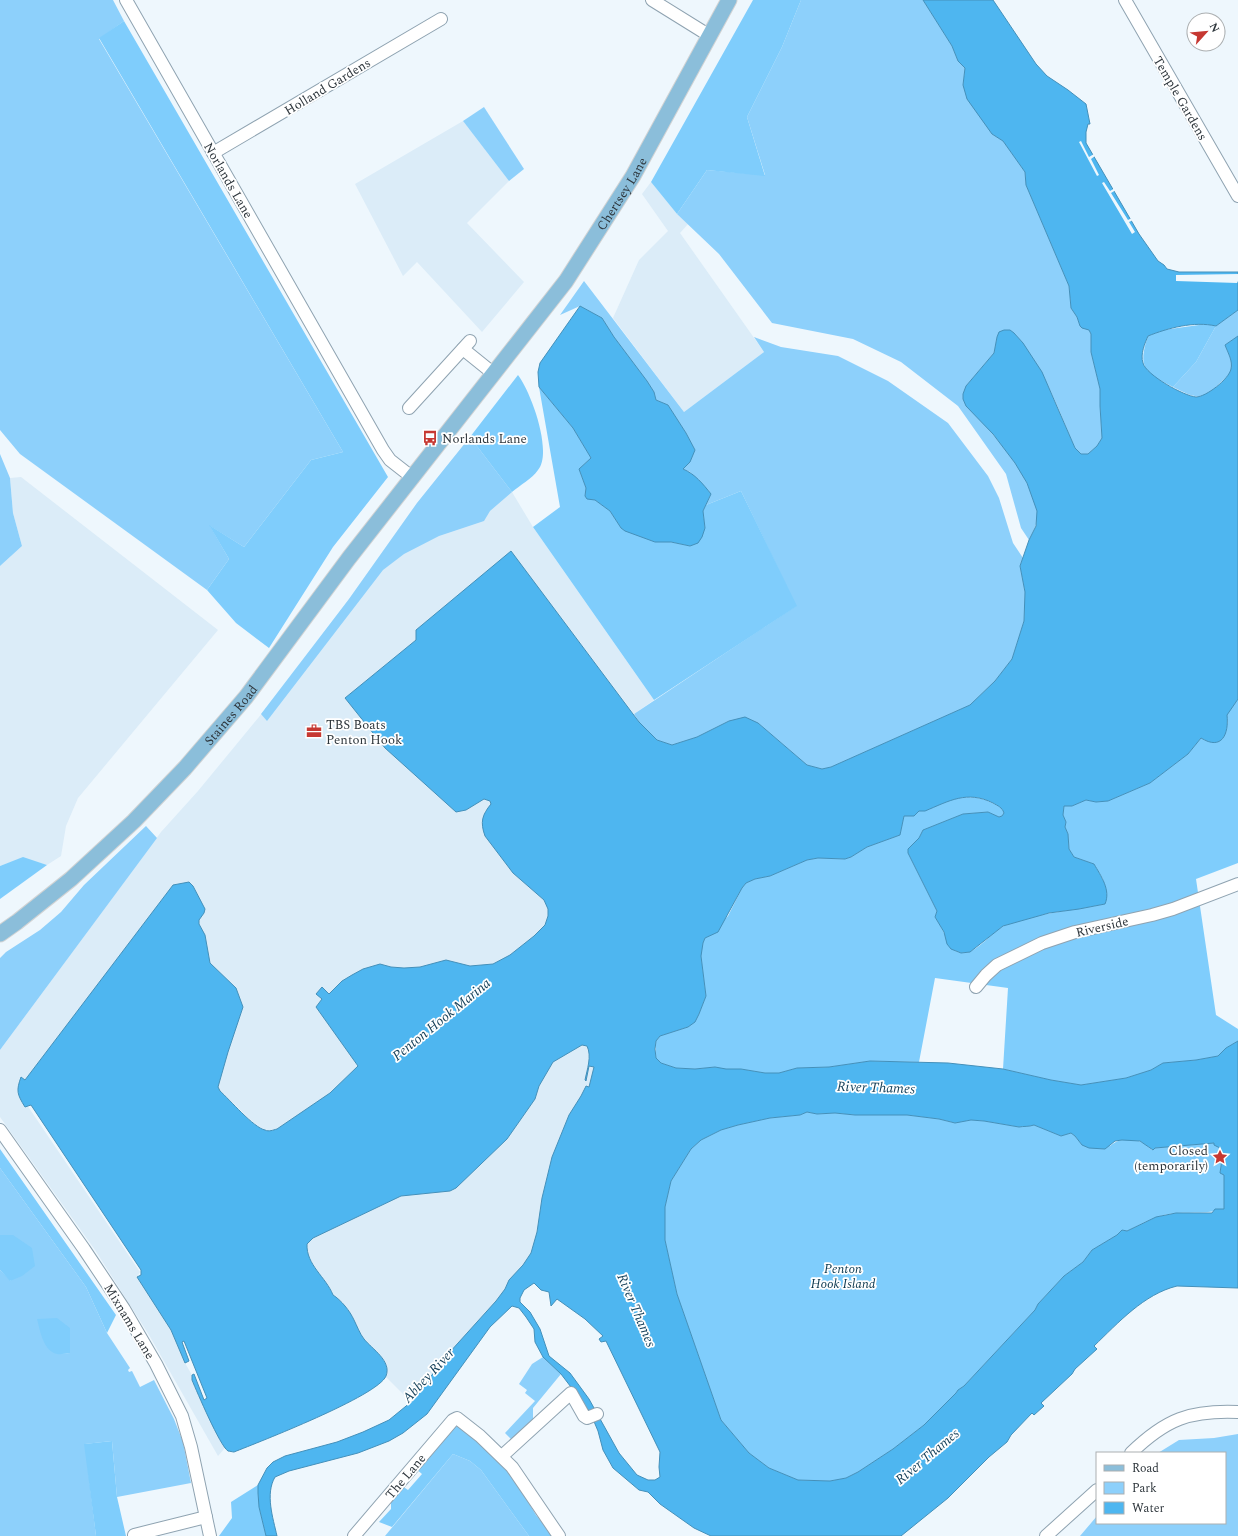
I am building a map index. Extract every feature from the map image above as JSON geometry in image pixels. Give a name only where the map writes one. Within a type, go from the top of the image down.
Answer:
[{"type":"main road","name":"Chertsey Lane","points":[[413,478],[566,281],[633,176],[729,0]]},
{"type":"main road","name":"Staines Road","points":[[0,934],[71,879],[134,821],[185,768],[246,697],[349,558],[413,478]]},
{"type":"main road","name":"Staines Road","points":[[0,940],[17,922]]},
{"type":"street","name":"Norlands Lane","points":[[126,0],[383,450],[390,460],[413,478]]},
{"type":"street","points":[[652,0],[710,36]]},
{"type":"street","name":"Temple Gardens","points":[[1125,0],[1238,196]]},
{"type":"street","name":"Holland Gardens","points":[[213,153],[441,19]]},
{"type":"street","points":[[409,408],[466,345],[494,374]]},
{"type":"street","name":"Riverside","points":[[976,987],[990,970],[997,965],[1042,943],[1075,932],[1152,915],[1176,908],[1238,884]]},
{"type":"street","name":"Mixnams Lane","points":[[0,1130],[84,1249],[124,1309],[156,1364],[182,1416],[191,1447],[210,1536]]},
{"type":"street","points":[[559,1536],[516,1472],[502,1456],[571,1392],[584,1416],[587,1418],[594,1415]]},
{"type":"street","points":[[1132,1452],[1161,1428],[1173,1421],[1201,1413],[1238,1412]]},
{"type":"street","name":"The Lane","points":[[354,1536],[453,1420],[457,1418],[502,1456]]},
{"type":"street","points":[[1046,1536],[1096,1491]]},
{"type":"street","points":[[134,1535],[206,1517]]},
{"type":"shaded area","points":[[463,121],[509,181],[467,223],[524,282],[482,332],[417,262],[403,276],[355,184]]},
{"type":"shaded area","points":[[651,182],[677,214],[688,224],[680,233],[764,352],[684,412],[613,318],[639,260],[668,231],[642,194]]},
{"type":"shaded area","points":[[470,437],[512,492],[533,527],[654,700],[634,714],[511,551],[416,630],[416,640],[345,698],[385,748],[466,810],[484,799],[490,801],[491,804],[484,812],[513,873],[544,900],[548,909],[548,916],[545,925],[510,955],[493,964],[470,966],[446,960],[420,967],[404,968],[380,964],[363,969],[342,981],[329,994],[322,988],[322,999],[316,1007],[358,1066],[330,1093],[277,1129],[269,1131],[263,1130],[255,1124],[220,1091],[218,1087],[243,1007],[236,988],[210,963],[205,935],[199,924],[199,920],[205,909],[193,886],[173,885],[25,1080],[22,1077],[25,1106],[27,1105],[140,1272],[137,1277],[171,1330],[225,1448],[218,1456],[149,1335],[95,1250],[0,1117],[0,1050],[161,832],[198,791],[277,695],[349,599],[417,503]]},
{"type":"shaded area","points":[[21,477],[218,630],[78,798],[66,826],[61,856],[47,865],[23,858],[0,866],[0,566],[22,546],[13,513],[10,478]]},
{"type":"shaded area","points":[[582,1045],[587,1046],[589,1050],[588,1065],[594,1067],[589,1087],[585,1086],[581,1096],[569,1115],[552,1157],[542,1198],[537,1232],[531,1253],[523,1265],[509,1280],[505,1289],[496,1301],[449,1353],[411,1402],[386,1377],[387,1365],[382,1357],[363,1338],[353,1318],[333,1295],[330,1288],[316,1270],[306,1252],[306,1244],[313,1238],[401,1196],[450,1191],[507,1139],[535,1099],[539,1086],[553,1062]]},
{"type":"green space","points":[[0,0],[113,0],[124,21],[99,39],[343,452],[311,460],[244,547],[210,526],[229,559],[207,590],[20,454],[0,430]]},
{"type":"green space","points":[[753,0],[801,0],[782,47],[747,117],[765,176],[707,170],[677,214],[651,182]]},
{"type":"green space","points":[[801,0],[923,0],[952,46],[958,61],[965,68],[963,85],[992,134],[1003,141],[1025,172],[1026,185],[1069,286],[1071,308],[1077,317],[1080,326],[1089,330],[1091,334],[1091,352],[1100,389],[1102,438],[1097,446],[1088,454],[1081,454],[1075,448],[1042,373],[1024,346],[1014,333],[997,337],[994,353],[966,386],[966,406],[978,417],[1008,453],[1023,475],[1029,487],[1034,498],[1037,518],[1036,525],[1029,540],[1021,528],[1006,474],[958,406],[901,362],[853,339],[772,323],[719,254],[677,214],[707,170],[765,175],[747,117],[782,47]]},
{"type":"green space","points":[[124,21],[388,477],[333,547],[269,648],[236,623],[207,590],[229,559],[209,525],[244,547],[311,460],[343,452],[99,38]]},
{"type":"green space","points":[[484,107],[524,169],[509,181],[463,121]]},
{"type":"green space","points":[[584,281],[684,412],[764,352],[754,337],[781,347],[838,356],[888,381],[948,423],[988,476],[999,498],[1013,543],[1023,558],[1020,566],[1025,592],[1024,621],[1012,659],[995,681],[970,705],[831,767],[822,769],[807,765],[758,723],[729,721],[697,737],[672,745],[657,740],[639,722],[634,714],[796,606],[741,491],[706,505],[711,494],[690,472],[683,469],[695,450],[686,433],[668,405],[656,400],[654,392],[647,381],[614,337],[602,318],[580,306],[560,315]]},
{"type":"green space","points":[[1238,310],[1238,336],[1225,345],[1231,363],[1231,369],[1228,375],[1203,396],[1193,396],[1173,387],[1196,362],[1216,326]]},
{"type":"green space","points":[[1206,324],[1216,326],[1196,362],[1173,387],[1150,373],[1146,368],[1143,356],[1148,336],[1163,330]]},
{"type":"green space","points":[[518,375],[529,394],[534,408],[542,437],[543,450],[542,461],[538,470],[512,492],[470,437]]},
{"type":"green space","points":[[539,387],[573,428],[591,458],[579,469],[586,488],[585,496],[595,500],[610,511],[621,528],[655,542],[670,542],[690,546],[705,528],[703,511],[706,505],[741,491],[797,606],[654,700],[533,527],[560,507]]},
{"type":"green space","points":[[470,437],[512,492],[490,511],[484,521],[439,536],[404,554],[383,570],[267,721],[261,714],[349,599],[417,503]]},
{"type":"green space","points":[[0,454],[10,478],[13,513],[22,546],[0,566]]},
{"type":"green space","points":[[1238,699],[1238,863],[1196,879],[1216,1015],[1238,1029],[1238,1041],[1226,1048],[1218,1056],[1163,1063],[1151,1070],[1126,1078],[1081,1085],[1003,1069],[1008,988],[935,978],[919,1062],[870,1061],[829,1067],[797,1068],[779,1073],[765,1073],[741,1069],[726,1070],[715,1067],[695,1069],[676,1068],[661,1063],[656,1058],[656,1041],[660,1036],[688,1027],[699,1014],[706,996],[701,948],[705,938],[728,916],[746,883],[755,879],[770,876],[807,860],[818,858],[845,859],[851,857],[867,847],[900,835],[904,816],[914,816],[919,811],[937,804],[964,797],[983,799],[1001,808],[1004,813],[999,817],[988,812],[963,814],[923,830],[919,838],[908,849],[908,853],[937,911],[935,917],[953,950],[961,953],[967,953],[978,947],[1004,926],[1028,918],[1105,904],[1103,879],[1094,864],[1074,857],[1069,849],[1068,834],[1065,827],[1066,822],[1063,815],[1064,805],[1072,806],[1086,800],[1096,802],[1108,801],[1150,783],[1188,754],[1201,738],[1206,741],[1228,723],[1226,715]]},
{"type":"green space","points":[[146,826],[157,838],[0,1050],[0,958],[6,952],[40,930],[61,912],[84,885]]},
{"type":"green space","points":[[23,857],[47,865],[0,899],[0,866]]},
{"type":"green space","name":"Penton Hook Island","points":[[807,1112],[817,1114],[907,1115],[939,1119],[954,1123],[971,1120],[1019,1127],[1034,1125],[1061,1136],[1071,1133],[1082,1145],[1110,1146],[1120,1140],[1129,1139],[1137,1140],[1152,1150],[1155,1148],[1214,1143],[1220,1148],[1222,1159],[1220,1172],[1224,1175],[1224,1209],[1218,1211],[1164,1215],[1151,1219],[1127,1231],[1122,1230],[1117,1235],[1092,1250],[1083,1262],[1064,1276],[1038,1304],[1035,1310],[964,1386],[958,1390],[924,1425],[893,1449],[846,1478],[830,1481],[798,1480],[769,1468],[749,1453],[721,1420],[677,1294],[665,1240],[665,1207],[671,1181],[691,1149],[701,1140],[721,1130],[738,1125],[770,1118],[800,1115]]},
{"type":"green space","points":[[0,1149],[116,1315],[107,1333],[86,1287],[0,1168]]},
{"type":"green space","points":[[0,1168],[86,1287],[107,1333],[130,1368],[128,1370],[129,1372],[132,1371],[140,1387],[154,1380],[174,1419],[183,1442],[191,1483],[117,1497],[112,1441],[85,1444],[96,1536],[0,1536],[0,1270],[11,1281],[13,1235],[0,1235]],"holes":[[[70,1328],[70,1353],[57,1354]]]},
{"type":"green space","points":[[0,1235],[13,1235],[32,1248],[35,1266],[22,1276],[10,1281],[0,1270]]},
{"type":"green space","points":[[57,1318],[70,1328],[70,1353],[59,1354],[52,1352],[45,1345],[43,1340],[37,1319]]},
{"type":"green space","points":[[543,1357],[561,1374],[533,1408],[533,1420],[510,1443],[508,1442],[511,1439],[505,1433],[535,1401],[525,1393],[527,1390],[519,1384],[532,1364]]},
{"type":"green space","points":[[458,1426],[477,1438],[510,1472],[536,1515],[553,1536],[529,1536],[481,1470],[470,1461],[453,1454],[392,1527],[379,1522],[391,1509],[391,1502],[402,1486],[408,1490],[422,1474],[415,1468],[448,1430]]},
{"type":"green space","points":[[1238,1434],[1238,1536],[1080,1536],[1096,1517],[1096,1524],[1226,1524],[1226,1452],[1160,1452],[1179,1440],[1214,1438]]},
{"type":"green space","points":[[112,1441],[117,1497],[126,1536],[96,1536],[84,1444]]},
{"type":"green space","points":[[453,1454],[470,1461],[481,1470],[529,1536],[385,1536]]},
{"type":"green space","points":[[258,1485],[259,1507],[266,1536],[219,1536],[232,1518],[231,1502]]},
{"type":"water","points":[[923,0],[993,0],[1036,64],[1047,76],[1086,104],[1090,124],[1088,124],[1086,132],[1086,143],[1139,234],[1158,261],[1167,269],[1179,272],[1238,272],[1238,310],[1216,326],[1199,324],[1181,326],[1148,336],[1143,349],[1142,360],[1146,368],[1151,373],[1166,384],[1190,396],[1200,396],[1211,391],[1226,378],[1231,369],[1231,363],[1225,345],[1238,336],[1238,699],[1227,715],[1227,728],[1223,738],[1219,741],[1214,743],[1208,742],[1201,738],[1188,754],[1150,783],[1108,801],[1096,802],[1086,800],[1072,806],[1064,806],[1063,815],[1066,822],[1065,827],[1068,834],[1069,849],[1074,857],[1094,864],[1106,888],[1107,899],[1105,904],[1049,913],[1003,926],[970,952],[961,953],[951,949],[947,944],[944,932],[935,917],[937,911],[908,853],[908,849],[919,838],[923,830],[963,814],[988,812],[999,817],[1004,813],[1001,808],[984,799],[966,797],[958,798],[925,811],[919,811],[914,816],[904,816],[900,835],[867,847],[851,857],[845,859],[818,858],[807,860],[770,876],[755,879],[746,883],[718,932],[705,938],[703,943],[701,956],[706,996],[695,1022],[688,1027],[660,1036],[656,1041],[656,1058],[661,1063],[676,1068],[695,1069],[715,1067],[765,1073],[779,1073],[797,1068],[829,1067],[870,1061],[948,1063],[1003,1069],[1081,1085],[1126,1078],[1151,1070],[1163,1063],[1218,1056],[1226,1048],[1238,1041],[1238,1288],[1177,1286],[1153,1296],[1132,1310],[1094,1346],[1097,1349],[1041,1403],[1044,1406],[1034,1415],[1032,1413],[1011,1435],[1007,1442],[989,1457],[948,1498],[901,1536],[711,1536],[694,1528],[660,1504],[648,1492],[639,1490],[613,1468],[603,1450],[598,1431],[590,1412],[561,1374],[543,1357],[535,1342],[534,1329],[519,1308],[512,1306],[490,1327],[427,1414],[403,1433],[389,1441],[358,1453],[289,1471],[275,1477],[272,1484],[270,1498],[277,1536],[266,1536],[259,1507],[258,1485],[267,1468],[273,1462],[285,1456],[337,1442],[389,1420],[411,1402],[449,1353],[496,1301],[505,1289],[509,1280],[523,1265],[531,1253],[537,1232],[542,1198],[552,1157],[569,1115],[586,1086],[589,1087],[594,1067],[589,1066],[586,1081],[589,1059],[587,1046],[582,1045],[553,1062],[539,1086],[535,1099],[507,1139],[456,1188],[450,1191],[401,1196],[313,1238],[307,1244],[313,1265],[326,1282],[333,1295],[350,1313],[364,1339],[384,1360],[387,1371],[386,1376],[378,1385],[341,1406],[291,1429],[234,1452],[228,1451],[224,1447],[214,1430],[192,1380],[192,1375],[194,1374],[204,1400],[207,1398],[184,1341],[182,1342],[189,1361],[185,1363],[171,1330],[137,1277],[141,1275],[141,1270],[31,1105],[25,1107],[22,1103],[18,1092],[21,1077],[25,1080],[173,885],[189,882],[193,886],[205,909],[199,920],[199,924],[205,935],[210,963],[236,988],[243,1007],[218,1087],[220,1091],[248,1119],[260,1128],[268,1131],[277,1129],[330,1093],[358,1066],[316,1007],[322,999],[316,994],[322,987],[329,994],[342,981],[352,975],[363,969],[380,964],[404,968],[420,967],[446,960],[470,966],[493,964],[510,955],[545,925],[548,916],[548,909],[544,900],[513,873],[485,836],[482,823],[484,815],[491,804],[490,801],[484,799],[466,810],[456,812],[385,748],[345,698],[416,640],[416,630],[511,551],[639,722],[657,740],[672,745],[697,737],[729,721],[745,717],[758,723],[807,765],[822,769],[831,767],[970,705],[995,681],[1012,659],[1024,621],[1025,592],[1020,566],[1029,540],[1036,526],[1037,511],[1027,483],[1015,463],[993,434],[966,406],[963,399],[963,394],[966,386],[994,353],[999,332],[1010,330],[1023,343],[1042,372],[1075,448],[1081,454],[1088,454],[1097,446],[1102,438],[1100,389],[1091,352],[1091,334],[1089,330],[1080,326],[1077,317],[1071,308],[1069,286],[1026,185],[1025,172],[1003,141],[992,134],[967,99],[963,85],[965,68],[958,61],[952,46]],"holes":[[[807,1112],[817,1114],[907,1115],[939,1119],[955,1123],[971,1120],[1019,1127],[1034,1125],[1061,1136],[1071,1133],[1082,1145],[1089,1148],[1105,1149],[1115,1141],[1122,1140],[1140,1141],[1153,1150],[1155,1148],[1214,1143],[1214,1145],[1220,1148],[1222,1159],[1220,1173],[1224,1175],[1224,1209],[1215,1209],[1212,1213],[1176,1213],[1156,1217],[1127,1231],[1122,1230],[1117,1235],[1092,1250],[1083,1262],[1064,1276],[1038,1304],[1035,1310],[964,1386],[958,1390],[924,1425],[893,1449],[846,1478],[830,1481],[798,1480],[769,1468],[749,1453],[721,1420],[677,1294],[665,1240],[665,1207],[671,1181],[691,1149],[701,1140],[721,1130],[738,1125],[770,1118],[800,1115]],[[534,1283],[541,1290],[549,1292],[551,1306],[557,1299],[585,1319],[603,1336],[599,1339],[601,1342],[606,1341],[660,1452],[660,1477],[655,1480],[648,1480],[637,1475],[619,1453],[589,1399],[570,1373],[549,1356],[540,1329],[530,1312],[520,1302],[520,1298],[524,1290]]]},
{"type":"water","points":[[580,306],[602,318],[614,337],[647,381],[654,392],[656,400],[668,405],[695,450],[690,462],[683,469],[695,476],[711,494],[703,511],[705,528],[698,543],[690,546],[671,542],[655,542],[625,531],[621,528],[610,511],[595,500],[587,499],[585,496],[586,488],[579,469],[591,458],[573,428],[539,387],[538,372],[540,363]]},
{"type":"pier","points":[[1081,141],[1089,157],[1094,154],[1095,156],[1091,159],[1099,175],[1097,176],[1079,142]]},
{"type":"pier","points":[[1104,182],[1110,191],[1115,188],[1116,190],[1111,193],[1128,220],[1132,218],[1133,220],[1129,222],[1135,232],[1132,234],[1102,183]]},
{"type":"pier","points":[[1238,274],[1237,283],[1176,281],[1176,275]]},
{"type":"place","name":"Norlands Lane","points":[[430,438]]},
{"type":"place","name":"TBS Boats Penton Hook","points":[[314,731]]},
{"type":"place","name":"Closed (temporarily)","points":[[1220,1157]]},
{"type":"water label","name":"Penton Hook Marina","points":[[441,1019]]},
{"type":"water label","name":"River Thames","points":[[876,1087]]},
{"type":"water label","name":"River Thames","points":[[637,1310]]},
{"type":"water label","name":"Abbey River","points":[[428,1375]]},
{"type":"water label","name":"River Thames","points":[[927,1456]]}]
